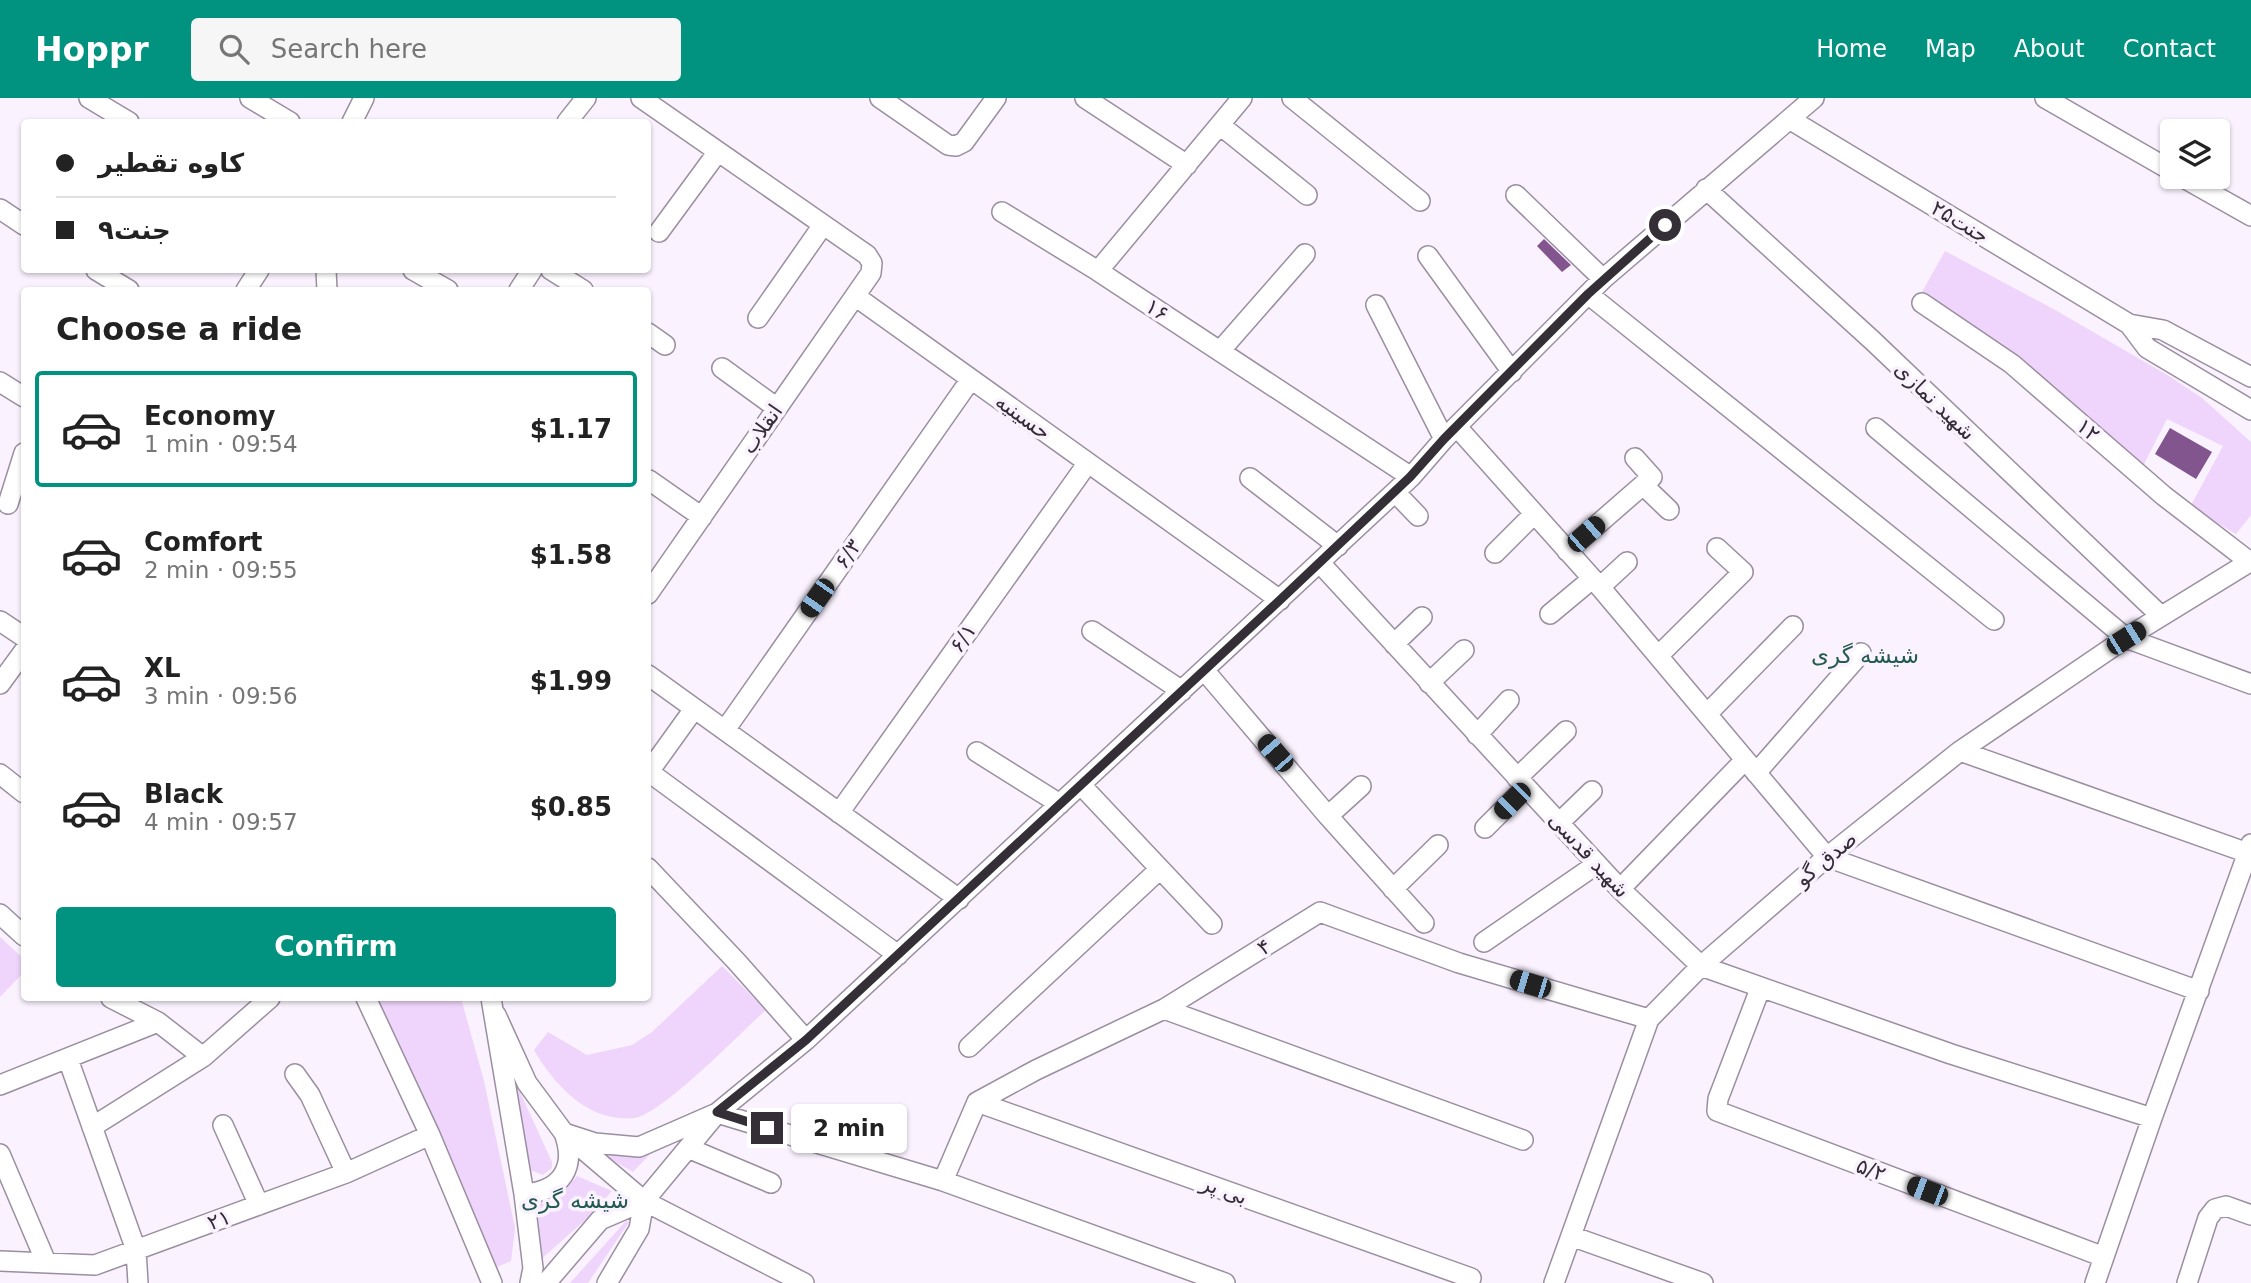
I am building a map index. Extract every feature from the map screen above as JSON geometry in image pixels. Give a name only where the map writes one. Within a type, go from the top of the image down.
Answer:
[{"type":"street","points":[[89,98],[124,119]]},
{"type":"street","points":[[250,98],[285,119]]},
{"type":"street","points":[[354,119],[364,98]]},
{"type":"street","points":[[569,119],[586,98]]},
{"type":"street","points":[[641,98],[823,225],[758,318]]},
{"type":"street","points":[[880,98],[948,145],[956,146],[964,142],[996,98]]},
{"type":"street","points":[[1085,98],[1187,165]]},
{"type":"street","points":[[1098,271],[1242,98]]},
{"type":"street","points":[[1293,98],[1420,201]]},
{"type":"street","points":[[546,1283],[600,1220],[643,1201],[717,1112],[806,1040],[1395,492],[1603,279],[1814,98]]},
{"type":"street","points":[[2045,98],[2160,164]]},
{"type":"street","name":"جنت۲۵","points":[[1791,120],[2129,324]]},
{"type":"street","points":[[1220,125],[1307,195]]},
{"type":"street","points":[[659,232],[717,153]]},
{"type":"street","points":[[2203,189],[2251,216]]},
{"type":"street","name":"شهید نمازی","points":[[1706,190],[1873,341],[2161,616]]},
{"type":"street","points":[[1516,195],[1603,279]]},
{"type":"street","points":[[0,209],[21,223]]},
{"type":"street","name":"۱۶","points":[[1002,212],[1098,271],[1410,477]]},
{"type":"street","name":"انقلاب","points":[[651,590],[871,273],[872,263],[867,255],[823,225]]},
{"type":"street","points":[[1220,351],[1305,254]]},
{"type":"street","points":[[1428,256],[1512,372]]},
{"type":"street","points":[[101,273],[124,287]]},
{"type":"street","points":[[418,273],[443,287]]},
{"type":"street","points":[[556,273],[578,287]]},
{"type":"street","points":[[1588,294],[1994,620]]},
{"type":"street","name":"حسینیه","points":[[855,296],[1280,600]]},
{"type":"street","name":"۱۲","points":[[1922,303],[2012,364],[2164,496],[2251,561]]},
{"type":"street","points":[[1376,305],[1451,433],[1534,514],[1596,583],[1827,857],[2199,990]]},
{"type":"street","points":[[2129,324],[2164,330],[2251,377]]},
{"type":"street","points":[[2129,324],[2147,348],[2251,410]]},
{"type":"street","points":[[651,335],[665,345]]},
{"type":"street","points":[[722,368],[777,408]]},
{"type":"street","name":"۶/۳","points":[[725,730],[971,379]]},
{"type":"street","points":[[0,382],[21,395]]},
{"type":"street","points":[[1876,428],[2126,638],[2251,684]]},
{"type":"street","points":[[1567,551],[1653,477],[1635,458]]},
{"type":"street","points":[[8,504],[21,463]]},
{"type":"street","name":"۶/۱","points":[[838,813],[1087,464]]},
{"type":"street","points":[[1250,478],[1338,546]]},
{"type":"street","points":[[651,481],[702,517]]},
{"type":"street","points":[[1643,485],[1669,510]]},
{"type":"street","points":[[1395,492],[1418,516]]},
{"type":"street","points":[[1495,553],[1534,514]]},
{"type":"street","points":[[1658,656],[1743,572],[1717,548]]},
{"type":"street","name":"صدق گو","points":[[1554,1283],[1649,1019],[1701,966],[1827,857],[1960,751],[2126,638],[2251,561]]},
{"type":"street","name":"شهید قدسی","points":[[1320,562],[1597,864],[1701,966]]},
{"type":"street","points":[[1550,614],[1627,562]]},
{"type":"street","points":[[1394,643],[1422,618]]},
{"type":"street","points":[[0,621],[21,635]]},
{"type":"street","points":[[1707,714],[1793,626]]},
{"type":"street","points":[[1092,631],[1182,691]]},
{"type":"street","points":[[1429,683],[1464,650]]},
{"type":"street","points":[[1620,888],[1751,767],[1861,653]]},
{"type":"street","points":[[0,684],[21,656]]},
{"type":"street","points":[[1204,670],[1328,816],[1424,923]]},
{"type":"street","points":[[651,676],[959,899]]},
{"type":"street","points":[[1477,735],[1509,700]]},
{"type":"street","points":[[651,768],[694,709]]},
{"type":"street","points":[[1485,828],[1566,731]]},
{"type":"street","points":[[1960,751],[2250,849],[2151,1118],[2095,1283]]},
{"type":"street","points":[[976,752],[1060,804]]},
{"type":"street","points":[[0,774],[21,791]]},
{"type":"street","points":[[651,774],[898,955]]},
{"type":"street","points":[[1081,785],[1212,924]]},
{"type":"street","points":[[1328,816],[1362,786]]},
{"type":"street","points":[[1559,823],[1592,791]]},
{"type":"street","points":[[1393,889],[1438,845]]},
{"type":"street","points":[[1484,942],[1597,864]]},
{"type":"street","points":[[969,1047],[1160,869]]},
{"type":"street","points":[[651,872],[737,962],[806,1040]]},
{"type":"street","name":"۴","points":[[976,1102],[1164,1009],[1320,912],[1459,963],[1649,1019]]},
{"type":"street","points":[[0,914],[21,933]]},
{"type":"street","points":[[1701,966],[1760,989],[1951,1054],[2151,1118]]},
{"type":"street","name":"۵/۲","points":[[1760,989],[1718,1099],[1717,1111],[2104,1257]]},
{"type":"street","points":[[117,1001],[158,1022],[202,1057]]},
{"type":"street","points":[[92,1127],[202,1057],[267,1001]]},
{"type":"street","points":[[367,1001],[430,1135],[492,1283]]},
{"type":"street","points":[[494,1006],[527,1083],[564,1133],[643,1201],[804,1283]]},
{"type":"street","points":[[494,1006],[524,1194],[533,1268],[530,1283]]},
{"type":"street","points":[[1164,1009],[1523,1140]]},
{"type":"street","points":[[0,1085],[158,1022]]},
{"type":"street","points":[[68,1059],[136,1250],[138,1283]]},
{"type":"street","points":[[295,1074],[310,1095],[346,1173]]},
{"type":"street","points":[[943,1181],[976,1102]]},
{"type":"street","name":"بی پر","points":[[976,1102],[1471,1278]]},
{"type":"street","points":[[564,1133],[595,1143],[639,1147],[717,1112],[943,1181],[1225,1283]]},
{"type":"street","points":[[223,1125],[260,1205]]},
{"type":"street","points":[[524,1194],[539,1193],[553,1186],[563,1176],[569,1162],[569,1147],[564,1133]]},
{"type":"street","name":"۲۱","points":[[0,1261],[95,1265],[346,1173],[430,1135]]},
{"type":"street","points":[[688,1147],[771,1183]]},
{"type":"street","points":[[0,1154],[46,1262]]},
{"type":"street","points":[[607,1283],[639,1228],[643,1201]]},
{"type":"street","points":[[2187,1283],[2208,1218],[2215,1209],[2227,1206],[2251,1215]]},
{"type":"street","points":[[1571,1237],[1703,1283]]},
{"type":"shaded area","points":[[1945,251],[2057,311],[2169,376],[2202,398],[2251,442],[2251,515],[2236,534],[2190,507],[2223,446],[2167,419],[2141,470],[2105,433],[2052,386],[1922,292]]},
{"type":"shaded area","points":[[0,937],[21,956],[21,975],[0,997]]},
{"type":"shaded area","points":[[722,966],[766,1010],[702,1071],[647,1113],[634,1118],[618,1118],[588,1108],[563,1088],[534,1050],[548,1032],[587,1055],[632,1045],[652,1032]]},
{"type":"shaded area","points":[[377,1001],[462,1001],[484,1081],[515,1228],[511,1261],[497,1267]]},
{"type":"shaded area","points":[[509,1068],[552,1162],[552,1168],[543,1175],[530,1170]]},
{"type":"shaded area","points":[[600,1153],[650,1154],[633,1172]]},
{"type":"shaded area","points":[[577,1176],[612,1191],[592,1214],[539,1261],[536,1200],[554,1197]]},
{"type":"shaded area","points":[[626,1221],[629,1222],[588,1283],[570,1283]]},
{"type":"building","points":[[1544,239],[1571,265],[1562,272],[1537,246]]},
{"type":"building","points":[[2170,428],[2212,452],[2196,479],[2155,454]]},
{"type":"district","name":"شیشه گری","points":[[1865,655]]},
{"type":"district","name":"شیشه گری","points":[[575,1200]]},
{"type":"route","points":[[767,1128],[717,1112],[806,1040],[1280,600],[1410,477],[1444,439],[1603,279],[1665,225]]}]
